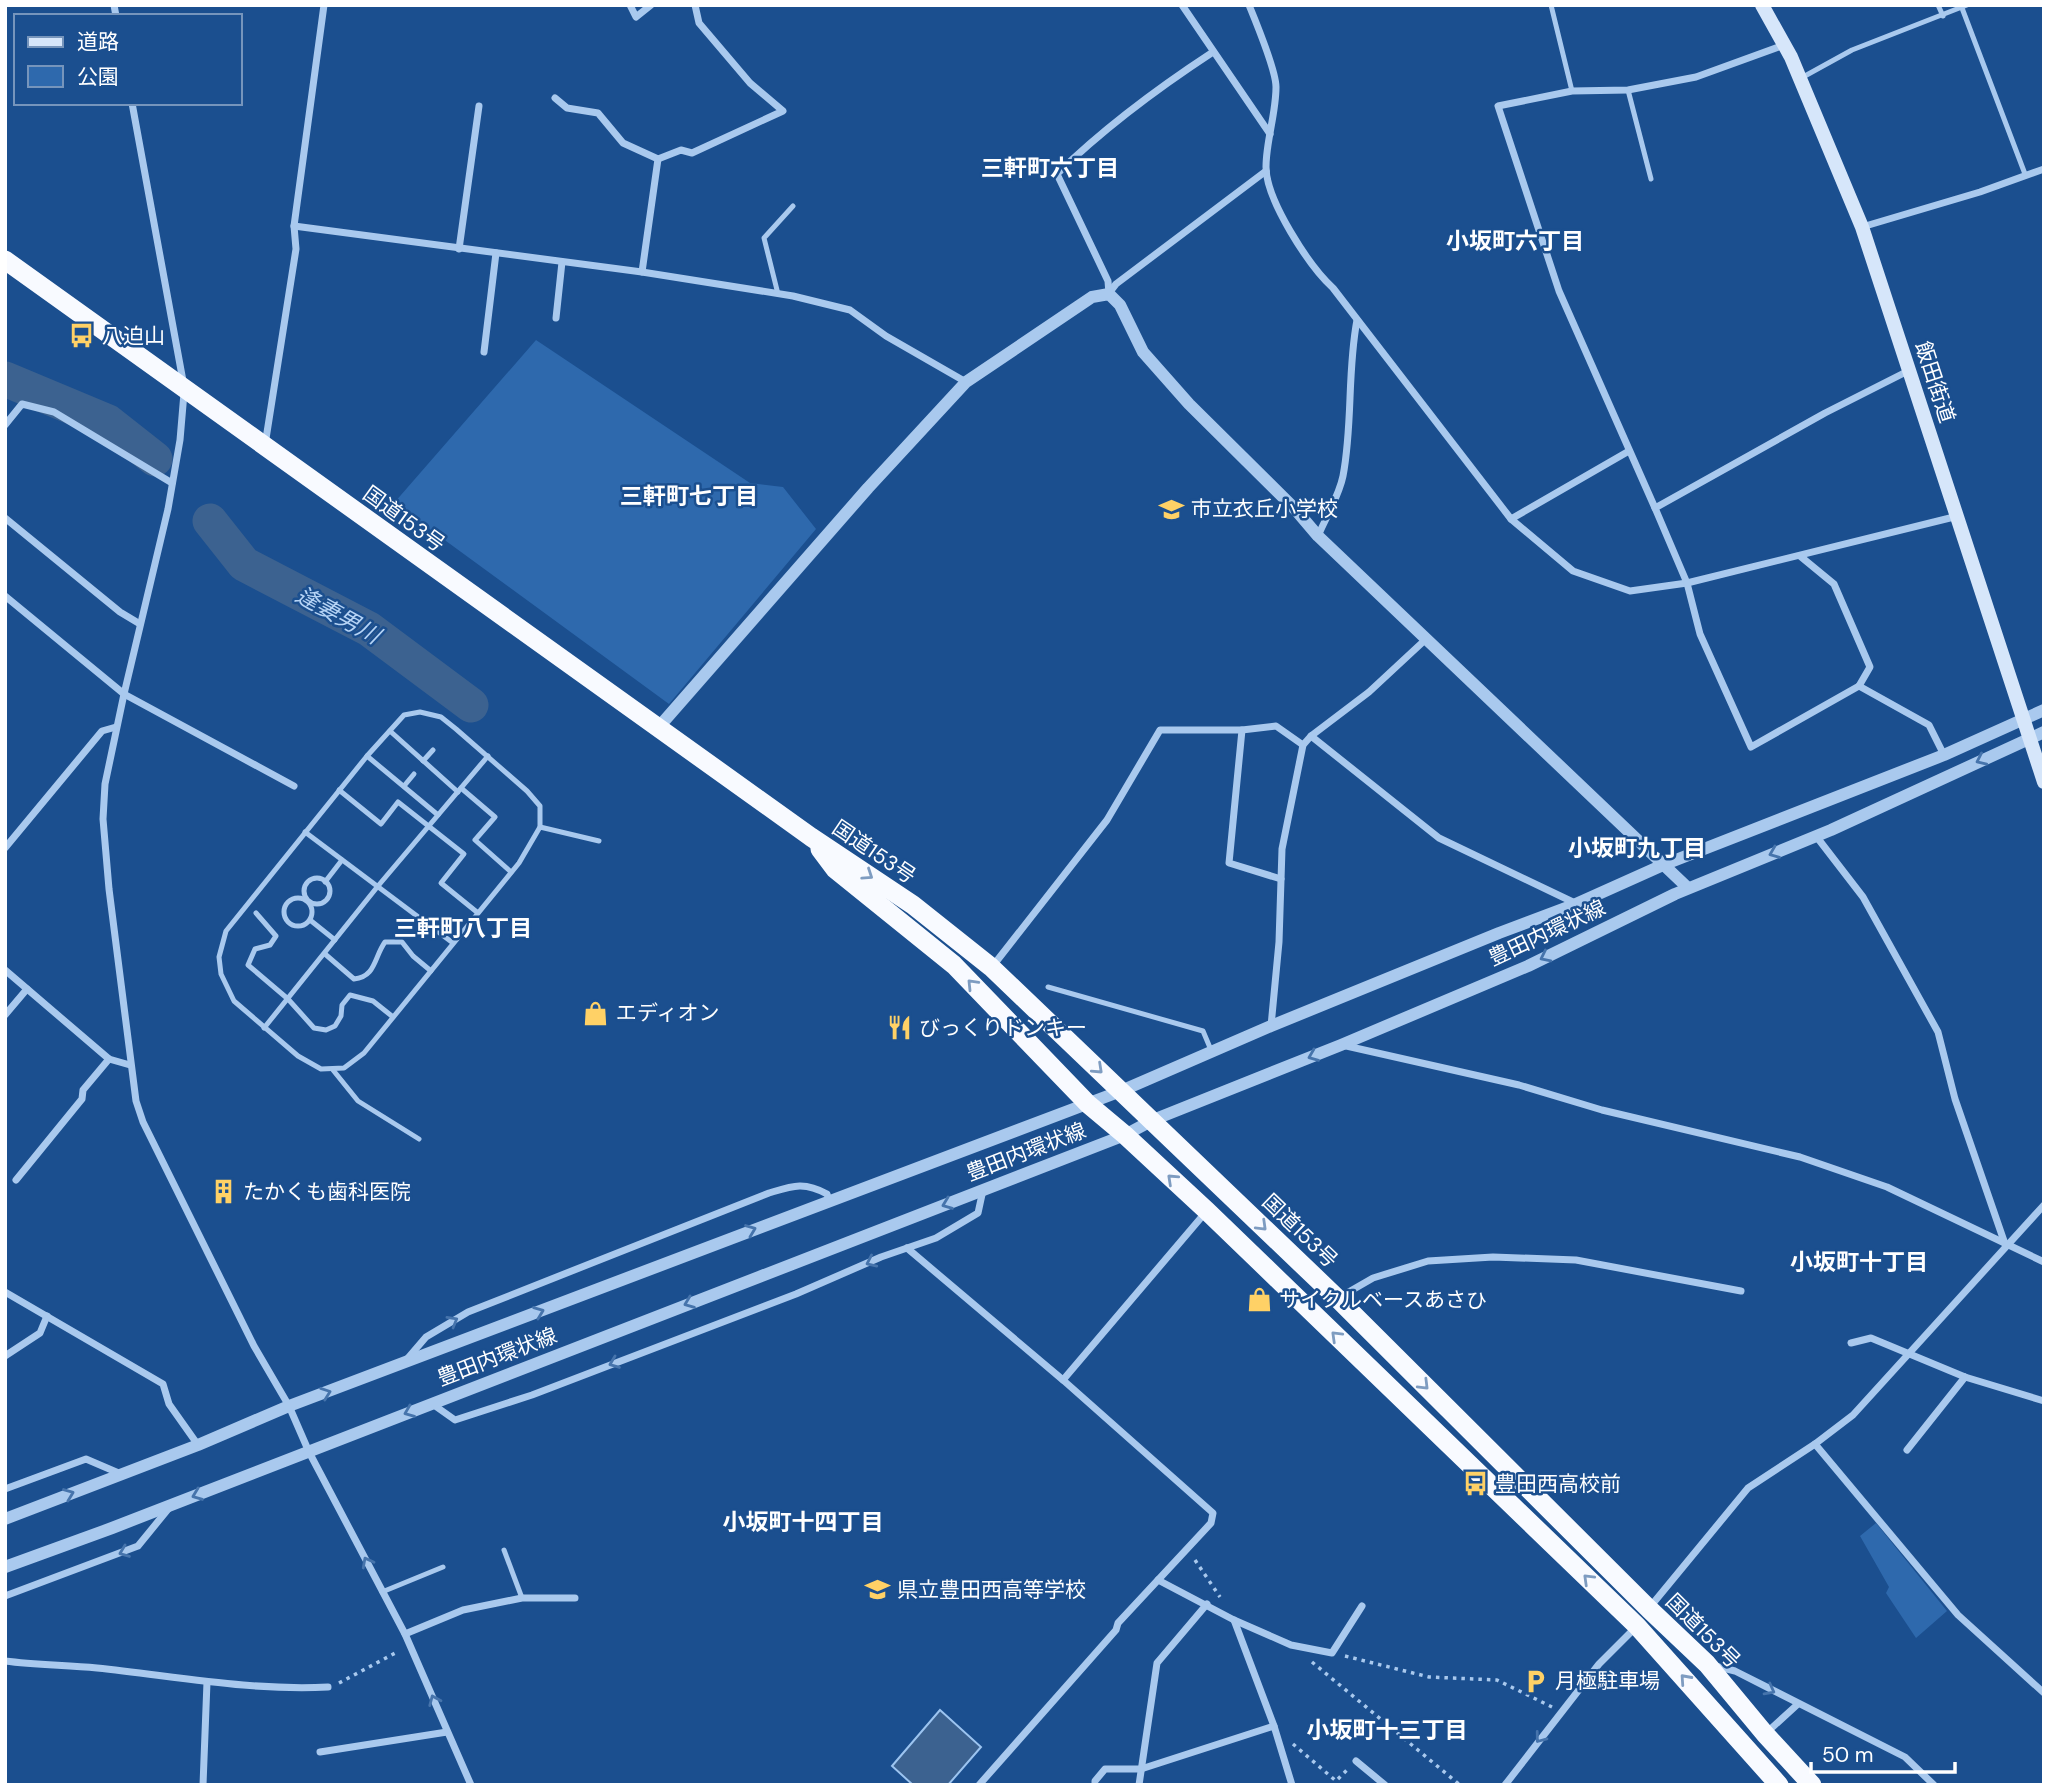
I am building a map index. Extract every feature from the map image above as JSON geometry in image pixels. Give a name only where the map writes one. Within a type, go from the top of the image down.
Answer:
[{"type":"highway","name":"国道153号","points":[[5,260],[811,837],[913,905],[992,967],[1337,1298],[1707,1664],[1812,1785]]},
{"type":"highway","name":"国道153号","points":[[811,837],[835,869],[954,965],[1088,1104],[1207,1211],[1637,1626],[1779,1785]]},
{"type":"main road","name":"飯田街道","points":[[1762,5],[1800,79],[1862,226],[2044,782]]},
{"type":"street","points":[[265,447],[296,249],[294,226],[324,5]]},
{"type":"street","points":[[630,5],[636,17],[651,5]]},
{"type":"street","points":[[555,98],[567,108],[598,113],[623,143],[659,159],[681,150],[692,153],[782,111],[750,83],[699,23],[695,5]]},
{"type":"street","points":[[1182,5],[1270,135]]},
{"type":"street","points":[[1249,5],[1276,85],[1266,171],[1269,190],[1296,238],[1315,268],[1413,389],[1511,519],[1573,571],[1629,591],[1687,583],[1958,516]]},
{"type":"street","points":[[1784,45],[1696,78],[1628,90],[1572,91],[1498,106],[1559,291],[1687,583],[1700,634],[1751,747],[1859,686],[1870,667],[1834,584],[1800,556]]},
{"type":"street","points":[[1213,52],[1168,82],[1087,145],[1057,174],[1108,281],[1109,294],[1120,306],[1143,352],[1189,404],[1295,509],[1318,536],[1425,640],[1688,888]]},
{"type":"street","points":[[132,105],[184,390],[180,440],[172,483],[105,784],[103,820],[136,1101],[143,1122],[254,1346],[289,1406],[309,1452],[410,1644],[471,1785]]},
{"type":"street","points":[[459,249],[479,106]]},
{"type":"street","points":[[642,272],[659,159]]},
{"type":"street","points":[[1862,226],[1980,192],[2044,169]]},
{"type":"street","points":[[658,728],[868,488],[966,382],[1092,297],[1109,294],[1115,284],[1266,171]]},
{"type":"street","points":[[294,226],[642,272],[778,294],[850,310],[886,336],[966,382]]},
{"type":"street","points":[[484,352],[496,253]]},
{"type":"street","points":[[556,317],[562,262]]},
{"type":"street","points":[[1318,536],[1343,480],[1351,422],[1351,350],[1357,320]]},
{"type":"street","points":[[1655,508],[1825,413],[1909,370]]},
{"type":"street","points":[[5,425],[22,404],[54,412],[172,483]]},
{"type":"street","points":[[1511,519],[1629,451]]},
{"type":"street","points":[[5,518],[120,612],[140,624]]},
{"type":"street","points":[[5,596],[124,694],[294,786]]},
{"type":"street","points":[[1271,1027],[1282,849],[1303,746],[1311,736],[1369,692],[1425,640]]},
{"type":"street","points":[[1859,686],[1929,725],[1944,755]]},
{"type":"street","name":"豊田内環状線","points":[[5,1519],[198,1445],[289,1406],[1121,1091],[1499,933],[1576,904],[1663,864],[1944,755],[2044,710]]},
{"type":"street","points":[[992,967],[1108,820],[1160,730],[1242,730],[1276,726],[1303,746]]},
{"type":"street","points":[[5,848],[102,732],[116,727]]},
{"type":"street","points":[[1242,730],[1229,863],[1281,879]]},
{"type":"street","name":"豊田内環状線","points":[[5,1567],[172,1505],[1125,1135],[1153,1120],[1528,966],[1688,888],[1815,836],[2044,732]]},
{"type":"street","points":[[1311,736],[1438,838],[1576,904]]},
{"type":"street","points":[[1815,836],[1863,897],[1938,1032],[1955,1100],[2006,1245]]},
{"type":"street","points":[[5,970],[110,1059],[130,1065]]},
{"type":"street","points":[[5,1015],[27,989]]},
{"type":"street","points":[[1341,1045],[1518,1085],[1602,1110],[1800,1157],[1887,1187],[2044,1262]]},
{"type":"street","points":[[16,1180],[82,1099],[83,1090],[110,1059]]},
{"type":"street","points":[[403,1365],[426,1337],[468,1312],[780,1189],[797,1184],[817,1188],[827,1194],[829,1200]]},
{"type":"street","points":[[431,1403],[455,1420],[532,1395],[796,1294],[936,1238],[978,1213],[983,1190]]},
{"type":"street","points":[[1505,1785],[1599,1664],[1637,1626],[1748,1488],[1815,1444],[1853,1415],[2044,1205]]},
{"type":"street","points":[[1063,1380],[1207,1211]]},
{"type":"street","points":[[907,1248],[1063,1380],[1213,1513],[1211,1523],[979,1785]]},
{"type":"street","points":[[1337,1298],[1373,1278],[1428,1261],[1493,1257],[1576,1260],[1741,1291]]},
{"type":"street","points":[[5,1292],[163,1384],[169,1404],[198,1445]]},
{"type":"street","points":[[5,1356],[40,1333],[47,1316]]},
{"type":"street","points":[[1851,1343],[1871,1338],[1965,1377],[2044,1401]]},
{"type":"street","points":[[1907,1450],[1965,1377]]},
{"type":"street","points":[[1815,1444],[1958,1615],[2044,1693]]},
{"type":"street","points":[[5,1489],[86,1459],[121,1475]]},
{"type":"street","points":[[5,1596],[138,1546],[172,1505]]},
{"type":"street","points":[[1158,1580],[1234,1620],[1291,1645],[1332,1653],[1362,1606]]},
{"type":"street","points":[[405,1634],[463,1610],[522,1598],[575,1598]]},
{"type":"street","points":[[1139,1785],[1157,1663],[1206,1604]]},
{"type":"street","points":[[1234,1620],[1274,1726],[1292,1785]]},
{"type":"street","points":[[5,1661],[288,1689],[328,1687]]},
{"type":"street","points":[[1707,1664],[1735,1671],[1905,1757],[1934,1785]]},
{"type":"street","points":[[203,1785],[206,1682]]},
{"type":"street","points":[[1765,1734],[1798,1704]]},
{"type":"street","points":[[1095,1785],[1095,1781],[1105,1769],[1141,1769],[1274,1726]]},
{"type":"street","points":[[320,1752],[447,1732]]},
{"type":"street","points":[[1356,1761],[1385,1785]]},
{"type":"lane","points":[[1551,5],[1572,91]]},
{"type":"lane","points":[[1938,5],[1942,16]]},
{"type":"lane","points":[[1800,79],[1852,50],[1965,7],[2025,174]]},
{"type":"lane","points":[[1628,90],[1651,179]]},
{"type":"lane","points":[[778,294],[764,239],[793,206]]},
{"type":"lane","points":[[420,712],[441,717],[488,756],[540,806],[540,827],[511,872],[364,1053],[344,1068],[321,1069],[298,1056],[234,1001],[221,974],[219,957],[226,931],[390,731],[404,715],[420,712]]},
{"type":"lane","points":[[390,731],[423,761],[495,817],[475,839],[511,872]]},
{"type":"lane","points":[[423,761],[433,750]]},
{"type":"lane","points":[[367,756],[438,815]]},
{"type":"lane","points":[[264,1028],[378,886],[488,756]]},
{"type":"lane","points":[[404,786],[414,774]]},
{"type":"lane","points":[[339,790],[381,824],[398,802],[464,854],[441,883],[478,913]]},
{"type":"lane","points":[[540,827],[599,841]]},
{"type":"lane","points":[[305,832],[453,943]]},
{"type":"lane","points":[[325,882],[342,860]]},
{"type":"lane","points":[[310,920],[298,926],[289,923],[285,915],[286,906],[298,899],[307,901],[319,904],[326,900],[329,889],[325,882],[317,879],[309,881],[304,888],[307,901],[311,908],[310,920]]},
{"type":"lane","points":[[256,913],[276,936],[270,945],[255,949],[248,965],[288,999],[314,1028],[326,1030],[335,1026],[341,1016],[342,1005],[350,995],[373,1001],[393,1017]]},
{"type":"lane","points":[[310,920],[335,940]]},
{"type":"lane","points":[[325,954],[354,979],[364,978],[374,969],[377,953],[385,942],[402,942],[413,956],[431,971]]},
{"type":"lane","points":[[1048,986],[1203,1031],[1212,1053]]},
{"type":"lane","points":[[333,1070],[358,1101],[419,1139]]},
{"type":"lane","points":[[504,1550],[522,1598]]},
{"type":"lane","points":[[382,1592],[443,1567]]},
{"type":"path","points":[[1187,1547],[1234,1620]]},
{"type":"path","points":[[328,1687],[351,1678],[410,1644]]},
{"type":"path","points":[[1291,1645],[1460,1785]]},
{"type":"path","points":[[1332,1653],[1429,1677],[1497,1680],[1561,1711]]},
{"type":"path","points":[[1274,1726],[1336,1781],[1356,1761]]},
{"type":"green space","points":[[536,340],[750,483],[783,487],[816,529],[669,704],[394,503]]},
{"type":"green space","points":[[1876,1523],[1947,1611],[1916,1638],[1886,1593],[1889,1587],[1860,1536]]},
{"type":"shaded area","points":[[940,1710],[981,1747],[948,1785],[913,1785],[892,1766]]},
{"type":"waterway","name":"逢妻男川","points":[[5,379],[108,422],[155,459]]},
{"type":"waterway","name":"逢妻男川","points":[[210,521],[244,564],[369,629],[471,705]]},
{"type":"place","name":"八迫山","points":[[82,336]]},
{"type":"place","name":"市立衣丘小学校","points":[[1171,509]]},
{"type":"place","name":"エディオン","points":[[596,1013]]},
{"type":"place","name":"びっくりドンキー","points":[[899,1028]]},
{"type":"place","name":"たかくも歯科医院","points":[[223,1192]]},
{"type":"place","name":"サイクルベースあさひ","points":[[1259,1300]]},
{"type":"place","name":"豊田西高校前","points":[[1475,1484]]},
{"type":"place","name":"県立豊田西高等学校","points":[[877,1590]]},
{"type":"place","name":"月極駐車場","points":[[1535,1681]]},
{"type":"district","name":"三軒町六丁目","points":[[1050,168]]},
{"type":"district","name":"小坂町六丁目","points":[[1515,241]]},
{"type":"district","name":"三軒町七丁目","points":[[689,496]]},
{"type":"district","name":"小坂町九丁目","points":[[1637,848]]},
{"type":"district","name":"三軒町八丁目","points":[[463,928]]},
{"type":"district","name":"小坂町十丁目","points":[[1859,1262]]},
{"type":"district","name":"小坂町十四丁目","points":[[803,1522]]},
{"type":"district","name":"小坂町十三丁目","points":[[1387,1730]]}]
